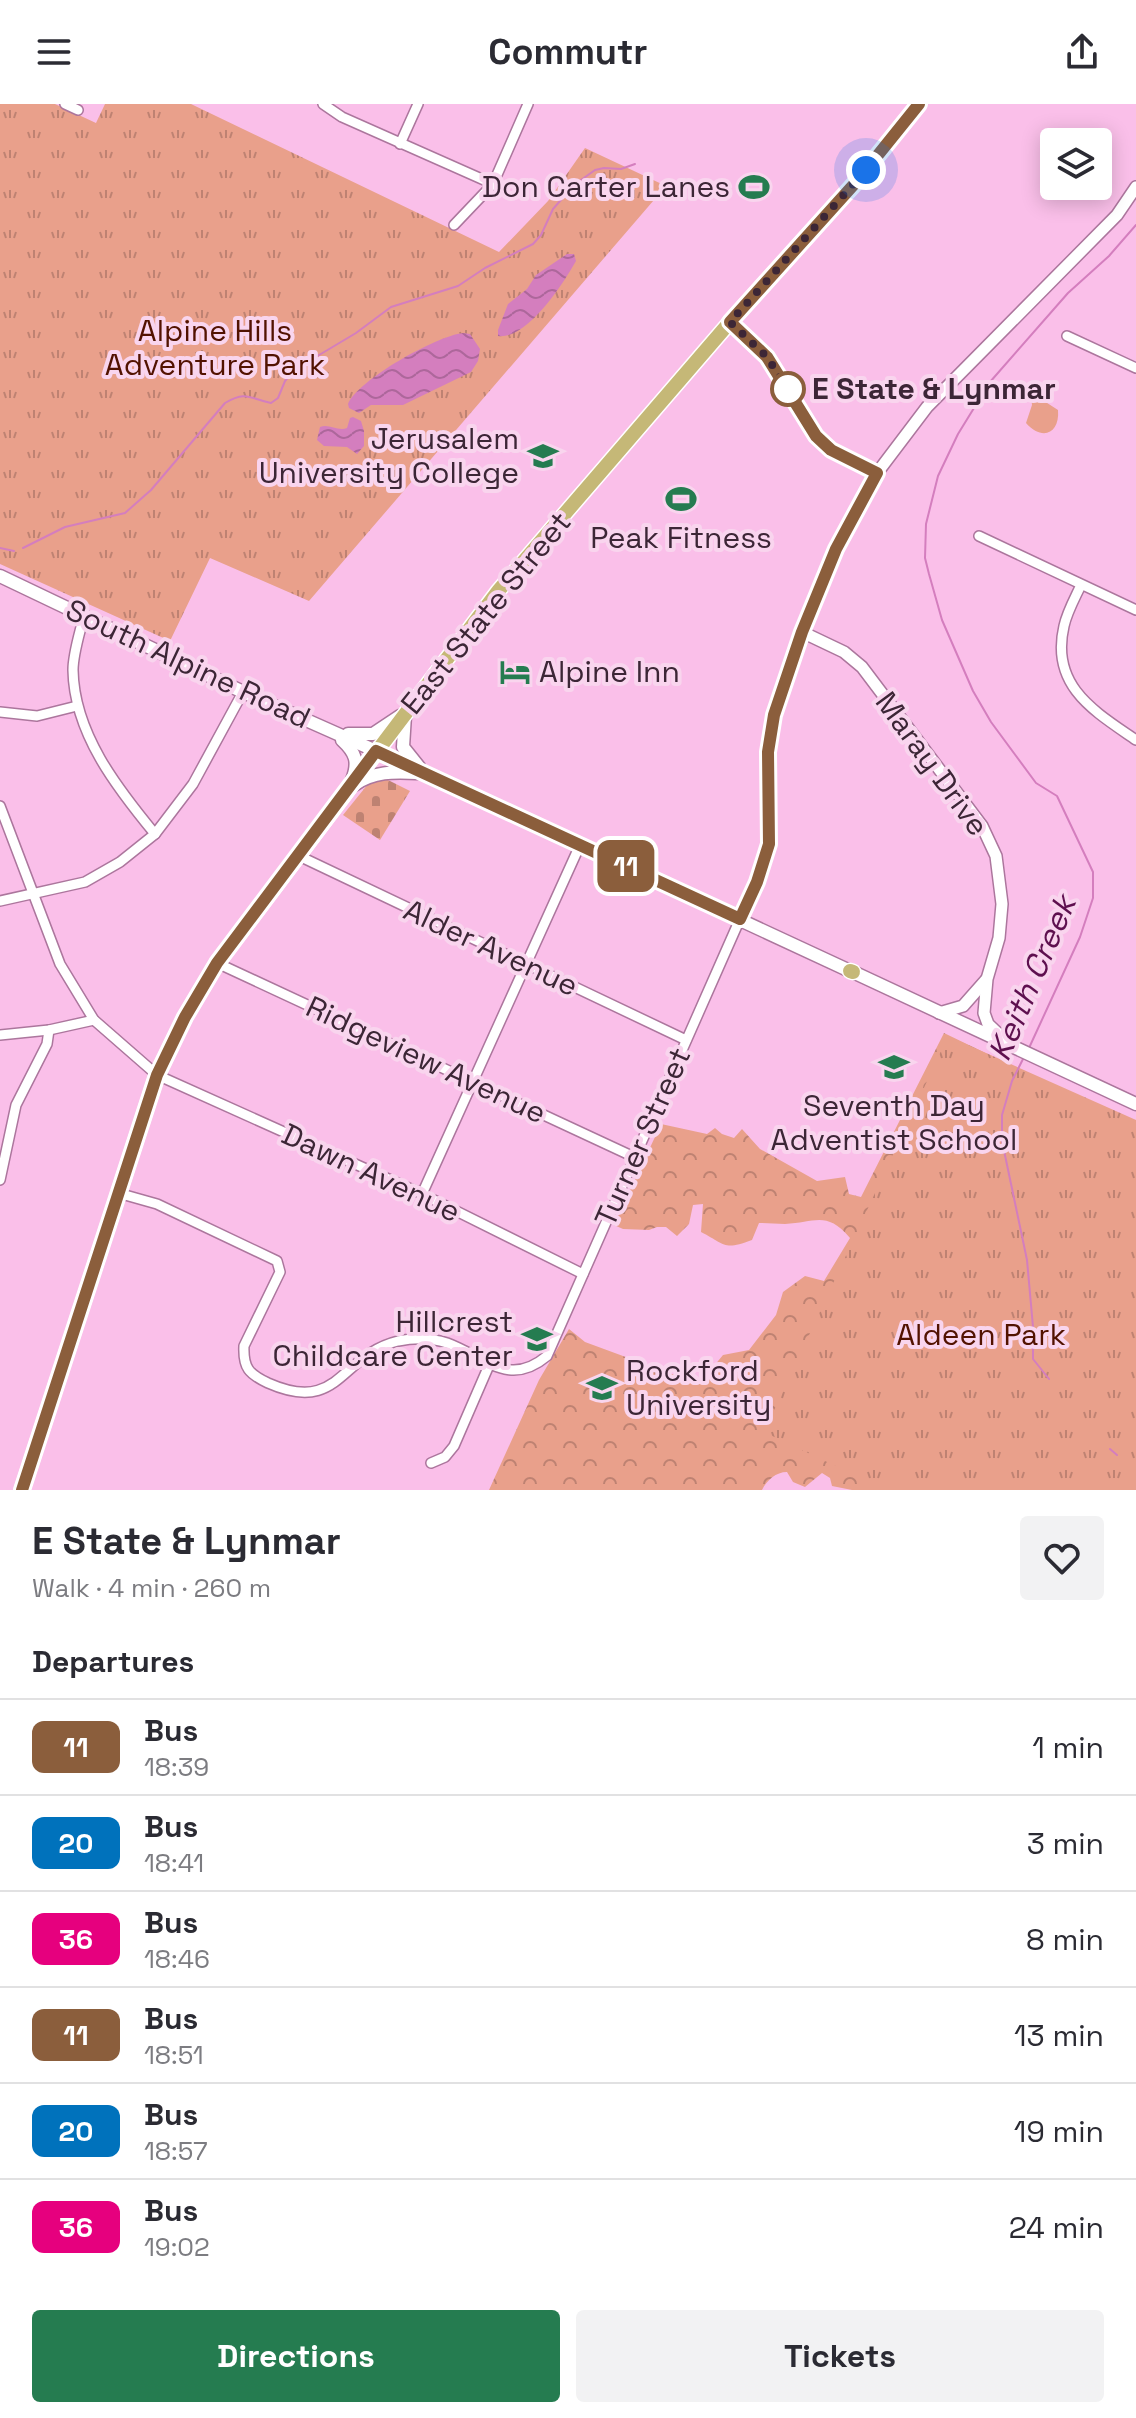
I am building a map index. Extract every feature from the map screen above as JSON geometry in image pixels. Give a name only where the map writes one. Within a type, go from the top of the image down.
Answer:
[{"type":"main road","name":"East State Street","points":[[22,1490],[157,1075],[185,1017],[217,963],[499,590],[730,322],[857,181],[919,104]]},
{"type":"main road","name":"South Alpine Road","points":[[0,576],[243,692],[1136,1104]]},
{"type":"main road","points":[[334,732],[360,736],[373,734],[406,712]]},
{"type":"main road","points":[[406,712],[403,747],[425,774]]},
{"type":"main road","points":[[334,732],[357,760],[348,789]]},
{"type":"main road","points":[[348,789],[362,780],[386,772],[425,774]]},
{"type":"street","points":[[65,104],[78,110]]},
{"type":"street","points":[[323,104],[342,117],[493,184]]},
{"type":"street","points":[[400,144],[418,104]]},
{"type":"street","points":[[454,225],[493,184],[528,104]]},
{"type":"street","points":[[740,919],[757,882],[769,844],[768,752],[774,715],[802,632],[836,549],[877,473],[927,407],[1117,215],[1136,187]]},
{"type":"street","points":[[730,322],[767,357],[816,436],[831,450],[877,473]]},
{"type":"street","points":[[1067,336],[1136,368]]},
{"type":"street","points":[[979,536],[1136,610]]},
{"type":"street","points":[[1081,585],[1063,633],[1062,652],[1068,678],[1087,706],[1136,740]]},
{"type":"street","points":[[84,615],[73,667],[77,706],[99,756],[123,796],[155,834]]},
{"type":"street","name":"Maray Drive","points":[[802,632],[844,652],[862,667],[982,826],[996,856],[1002,904],[999,938],[987,979]]},
{"type":"street","points":[[0,901],[85,882],[120,862],[155,834],[193,784],[243,692]]},
{"type":"street","points":[[0,712],[37,716],[77,706]]},
{"type":"street","name":"Dawn Avenue","points":[[0,806],[60,964],[94,1020],[157,1075],[422,1194],[583,1274]]},
{"type":"street","points":[[422,1194],[580,845]]},
{"type":"street","name":"Alder Avenue","points":[[297,855],[686,1040]]},
{"type":"street","name":"Turner Street","points":[[490,1363],[507,1371],[524,1370],[547,1356],[740,919]]},
{"type":"street","name":"Ridgeview Avenue","points":[[217,963],[634,1157]]},
{"type":"street","points":[[939,1013],[963,1006],[987,979]]},
{"type":"street","points":[[987,979],[984,1013],[988,1024],[1014,1048]]},
{"type":"street","points":[[0,1035],[49,1030],[94,1020]]},
{"type":"street","points":[[0,1180],[16,1105],[47,1044],[49,1030]]},
{"type":"street","points":[[118,1193],[157,1204],[277,1261],[280,1272],[244,1346],[246,1369],[253,1376],[287,1391],[300,1394],[317,1391],[329,1387],[369,1352],[408,1339],[444,1342],[490,1363],[454,1446],[445,1457],[431,1463]]},
{"type":"green space","name":"Alpine Hills Adventure Park","points":[[0,104],[55,104],[96,123],[105,104],[191,104],[499,252],[548,201],[585,148],[666,186],[309,601],[210,558],[170,641],[0,564]]},
{"type":"green space","points":[[1039,392],[1044,401],[1058,410],[1056,425],[1044,433],[1026,423],[1032,405],[1031,396]]},
{"type":"green space","points":[[380,776],[410,791],[380,840],[343,815],[368,784]]},
{"type":"green space","name":"Aldeen Park","points":[[944,1033],[1136,1126],[1136,1270],[1021,1490],[852,1490],[832,1486],[830,1478],[822,1473],[805,1487],[793,1482],[787,1472],[772,1477],[762,1490],[489,1490],[539,1380],[569,1329],[585,1342],[699,1384],[723,1355],[749,1350],[776,1315],[783,1292],[805,1276],[824,1281],[850,1238],[842,1229],[827,1221],[759,1223],[752,1240],[725,1245],[701,1232],[703,1204],[693,1205],[689,1224],[677,1236],[666,1227],[623,1229],[614,1225],[661,1124],[707,1134],[715,1128],[734,1138],[742,1129],[760,1149],[817,1181],[845,1177],[849,1194],[861,1197]]},
{"type":"green space","name":"Aldeen Park","points":[[948,1036],[1136,1120],[1136,1490],[886,1490],[764,1432]]},
{"type":"water","points":[[567,254],[574,254],[576,261],[543,309],[521,329],[498,336],[508,304],[527,289],[536,275]]},
{"type":"water","points":[[463,333],[470,334],[480,349],[478,361],[471,372],[403,405],[371,405],[359,413],[349,408],[348,404],[355,394],[382,372],[417,350]]},
{"type":"water","points":[[353,417],[361,421],[364,431],[364,446],[357,454],[347,447],[324,446],[317,440],[320,427],[347,428]]},
{"type":"waterway","points":[[23,548],[65,527],[125,513],[151,490],[225,403],[244,396],[271,403],[278,398],[294,370],[356,333],[391,307],[458,286],[485,268],[533,244],[541,235],[553,209],[574,185],[595,170],[621,169],[635,164]]},
{"type":"waterway","name":"Keith Creek","points":[[1029,1048],[1080,937],[1093,898],[1093,872],[1057,796],[1036,783],[991,722],[973,691],[942,620],[929,574],[925,558],[926,524],[938,476],[958,434],[990,382],[1068,293],[1109,256],[1136,225]]},
{"type":"waterway","points":[[0,548],[14,551]]},
{"type":"waterway","name":"Keith Creek","points":[[1024,1057],[1012,1081],[1002,1115],[1002,1141],[1027,1260],[1033,1359],[1049,1379]]},
{"type":"waterway","name":"Keith Creek","points":[[1110,1449],[1117,1455]]},
{"type":"bus line","name":"11","points":[[22,1490],[157,1075],[185,1017],[217,963],[376,751],[740,919],[764,866],[769,844],[768,752],[774,715],[802,632],[836,549],[877,473],[831,450],[816,436],[767,357],[730,322],[857,181],[919,104]]},
{"type":"place","name":"Don Carter Lanes","points":[[754,187]]},
{"type":"place","name":"E State & Lynmar","points":[[788,389]]},
{"type":"place","name":"Jerusalem University College","points":[[543,456]]},
{"type":"place","name":"Peak Fitness","points":[[681,499]]},
{"type":"place","name":"Alpine Inn","points":[[515,672]]},
{"type":"place","name":"Seventh Day Adventist School","points":[[894,1067]]},
{"type":"place","name":"Hillcrest Childcare Center","points":[[537,1339]]},
{"type":"place","name":"Rockford University","points":[[602,1388]]},
{"type":"route","points":[[788,389],[767,357],[730,322],[866,170]]}]
